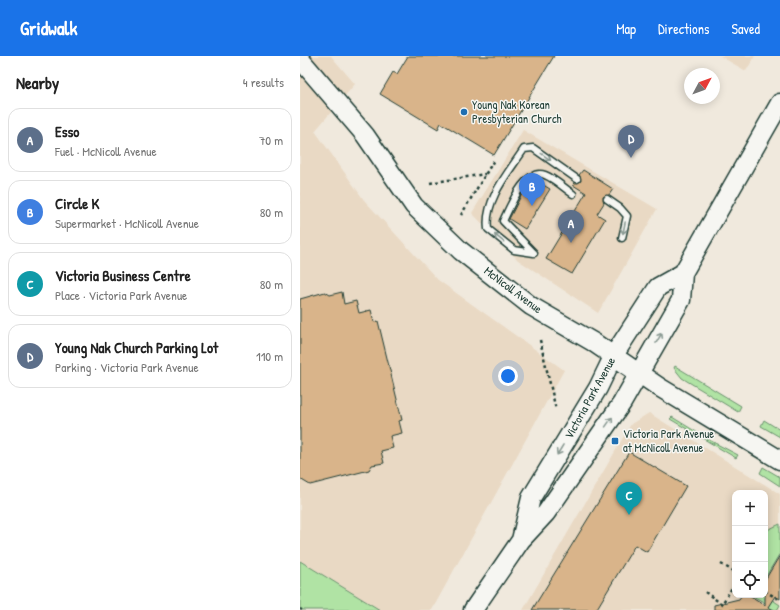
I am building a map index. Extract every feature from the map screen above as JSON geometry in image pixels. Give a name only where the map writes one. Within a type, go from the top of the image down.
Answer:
[{"type":"main road","name":"McNicoll Avenue","points":[[300,59],[365,135],[414,206],[456,246],[531,306],[614,355],[640,372],[659,387],[780,460]]},
{"type":"main road","name":"Victoria Park Avenue","points":[[473,610],[521,540],[546,513],[622,403],[681,300],[683,273],[780,103]]},
{"type":"main road","name":"Victoria Park Avenue","points":[[521,540],[531,498],[598,388],[614,355],[658,287],[683,273]]},
{"type":"lane","points":[[573,194],[544,174],[534,173],[526,179],[503,221],[534,252],[514,250],[488,229],[487,220],[490,204],[524,149],[533,148],[577,179]]},
{"type":"lane","points":[[607,199],[620,208],[627,216],[622,238]]},
{"type":"path","points":[[461,215],[494,160]]},
{"type":"path","points":[[430,183],[485,174]]},
{"type":"path","points":[[540,340],[556,410]]},
{"type":"path","points":[[722,564],[732,570]]},
{"type":"path","points":[[705,592],[722,604],[732,588]]},
{"type":"path","points":[[768,593],[780,600]]},
{"type":"shaded area","points":[[300,56],[331,56],[355,84],[315,131],[364,200],[438,280],[564,370],[432,610],[380,610],[300,561]]},
{"type":"shaded area","points":[[720,56],[755,56],[746,71]]},
{"type":"shaded area","points":[[523,130],[657,209],[598,313],[518,260],[472,213]]},
{"type":"shaded area","points":[[649,413],[780,494],[780,610],[523,610],[631,424]]},
{"type":"green space","points":[[675,366],[741,406],[738,412],[682,378],[674,368]]},
{"type":"green space","points":[[672,417],[711,441],[738,455],[736,458],[670,419]]},
{"type":"green space","points":[[764,420],[780,430],[780,437],[761,426]]},
{"type":"green space","points":[[763,467],[780,477],[780,486],[760,473]]},
{"type":"green space","points":[[780,524],[780,553],[768,573],[768,562],[768,530]]},
{"type":"green space","points":[[300,561],[380,610],[300,610]]},
{"type":"green space","points":[[768,597],[780,605],[777,610],[766,610],[769,605],[756,598]]},
{"type":"building","name":"Young Nak Korean Presbyterian Church","points":[[408,56],[554,56],[494,155],[441,123],[438,129],[380,94],[393,72],[397,74]]},
{"type":"building","points":[[583,170],[613,189],[609,195],[603,197],[604,203],[597,214],[605,219],[572,274],[546,259],[586,193],[573,185],[581,181],[579,175]]},
{"type":"building","points":[[535,180],[550,189],[525,229],[509,219],[523,192]]},
{"type":"building","points":[[325,292],[330,295],[342,292],[344,304],[356,301],[359,313],[371,310],[374,322],[378,321],[402,420],[399,421],[402,433],[390,436],[393,448],[381,451],[384,463],[372,465],[369,470],[310,485],[300,479],[300,299]]},
{"type":"building","points":[[629,452],[686,486],[647,552],[635,545],[596,610],[532,610]]},
{"type":"building","points":[[780,555],[780,599],[775,596],[768,607],[774,610],[714,610],[714,605],[740,598],[754,598],[765,605],[765,598],[768,598],[768,575]]},
{"type":"place","name":"Young Nak Korean Presbyterian Church","points":[[464,112]]},
{"type":"place","name":"Young Nak Church Parking Lot","points":[[631,158]]},
{"type":"place","name":"Circle K","points":[[532,206]]},
{"type":"place","name":"Esso","points":[[571,243]]},
{"type":"place","name":"Victoria Park Avenue at McNicoll Avenue","points":[[615,441]]},
{"type":"place","name":"Victoria Business Centre","points":[[629,515]]}]
